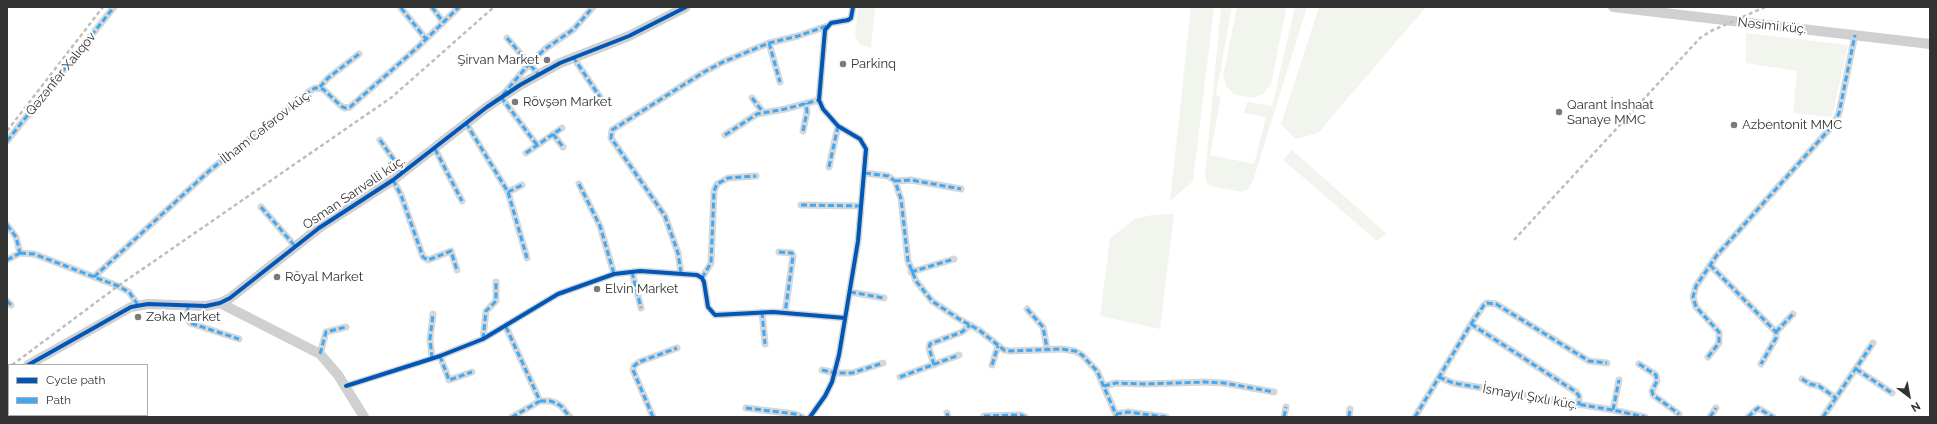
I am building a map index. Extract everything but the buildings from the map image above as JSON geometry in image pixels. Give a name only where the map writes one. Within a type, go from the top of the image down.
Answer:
[{"type":"street","name":"Qəzənfər Xalıqov","points":[[7,141],[114,7]]},
{"type":"street","points":[[432,7],[443,22]]},
{"type":"street","name":"İlham Cəfərov küç.","points":[[94,277],[209,171],[310,91],[320,87],[341,106],[345,108],[350,107],[426,40],[459,7]]},
{"type":"street","points":[[537,145],[501,97],[529,64],[554,42],[574,29],[594,7]]},
{"type":"street","name":"Osman Sarıvəlli küç.","points":[[30,364],[106,319],[138,305],[188,307],[220,303],[250,284],[295,246],[334,218],[403,173],[501,97],[538,74],[574,57],[629,36],[686,7]]},
{"type":"street","points":[[681,274],[678,253],[665,216],[612,138],[612,130],[704,72],[747,51],[769,43],[798,36],[827,26],[835,21],[848,20],[853,14],[853,7]]},
{"type":"street","name":"Nəsimi küç.","points":[[1613,7],[1930,44]]},
{"type":"street","points":[[401,8],[426,40]]},
{"type":"street","points":[[810,417],[830,388],[835,373],[858,241],[867,155],[865,145],[860,139],[838,126],[823,109],[819,100],[827,26]]},
{"type":"street","points":[[1708,357],[1719,343],[1719,332],[1696,307],[1693,297],[1696,286],[1710,265],[1834,124],[1839,113],[1855,35]]},
{"type":"street","points":[[507,38],[538,74]]},
{"type":"street","points":[[769,43],[780,82]]},
{"type":"street","points":[[320,87],[328,78],[359,54]]},
{"type":"street","points":[[574,57],[600,97]]},
{"type":"street","points":[[752,98],[763,112]]},
{"type":"street","points":[[725,135],[744,121],[763,112],[785,109],[806,102],[819,100]]},
{"type":"street","points":[[803,132],[807,112],[806,102]]},
{"type":"street","points":[[466,123],[508,192],[527,258]]},
{"type":"street","points":[[828,168],[838,126]]},
{"type":"street","points":[[526,153],[562,128]]},
{"type":"street","points":[[553,134],[563,147]]},
{"type":"street","points":[[380,140],[403,173]]},
{"type":"street","points":[[435,149],[462,201]]},
{"type":"street","points":[[865,173],[888,176],[895,181],[901,199],[906,248],[911,272],[916,281],[932,301],[987,335],[998,346],[1010,351],[1046,348],[1075,351],[1082,355],[1097,371],[1116,416],[1128,412],[1166,417]]},
{"type":"street","points":[[702,278],[711,263],[714,191],[717,184],[728,178],[756,176]]},
{"type":"street","points":[[393,180],[401,195],[424,257],[428,260],[451,251],[457,270]]},
{"type":"street","points":[[895,181],[911,180],[961,189]]},
{"type":"street","points":[[579,184],[600,226],[614,274]]},
{"type":"street","points":[[508,192],[522,185]]},
{"type":"street","points":[[801,205],[861,206]]},
{"type":"street","points":[[262,207],[295,246]]},
{"type":"street","points":[[7,225],[16,237],[20,253]]},
{"type":"street","points":[[780,252],[792,253],[793,256],[785,313]]},
{"type":"street","points":[[7,260],[20,253],[34,254],[129,292],[138,305]]},
{"type":"street","points":[[911,272],[954,259]]},
{"type":"street","points":[[1710,265],[1776,332]]},
{"type":"street","points":[[632,272],[641,308]]},
{"type":"street","points":[[346,386],[436,357],[483,339],[506,327],[558,294],[614,274],[632,272],[697,275],[702,278],[704,282],[708,308],[711,313],[721,316],[762,312],[845,318]]},
{"type":"street","points":[[483,339],[486,311],[496,301],[496,282]]},
{"type":"street","points":[[850,292],[884,298]]},
{"type":"street","points":[[1418,416],[1471,324],[1484,304],[1490,302],[1496,304],[1583,358],[1595,362],[1607,363]]},
{"type":"street","points":[[220,303],[320,354],[334,369],[346,386],[364,417]]},
{"type":"street","points":[[188,307],[187,317],[190,323],[239,339]]},
{"type":"street","points":[[1027,309],[1043,327],[1046,348]]},
{"type":"street","points":[[762,312],[765,344]]},
{"type":"street","points":[[433,314],[430,339],[436,357],[449,380],[472,372]]},
{"type":"street","points":[[1761,364],[1776,338],[1776,332],[1792,314]]},
{"type":"street","points":[[1471,324],[1576,392],[1579,396],[1579,405]]},
{"type":"street","points":[[934,365],[929,348],[930,344],[962,332],[970,325]]},
{"type":"street","points":[[320,354],[326,332],[346,327]]},
{"type":"street","points":[[506,327],[540,401]]},
{"type":"street","points":[[1823,417],[1873,343]]},
{"type":"street","points":[[992,365],[998,346]]},
{"type":"street","points":[[653,417],[633,370],[634,366],[639,362],[677,348]]},
{"type":"street","points":[[900,377],[959,355]]},
{"type":"street","points":[[822,370],[835,373],[852,373],[883,363]]},
{"type":"street","points":[[1639,364],[1656,375],[1657,381],[1652,391],[1653,395],[1680,416]]},
{"type":"street","points":[[1856,369],[1892,394]]},
{"type":"street","name":"İsmayıl Şıxlı küç.","points":[[1439,378],[1453,383],[1613,410],[1645,417]]},
{"type":"street","points":[[1802,379],[1810,384],[1819,386],[1836,398]]},
{"type":"street","points":[[1613,410],[1619,380]]},
{"type":"street","points":[[1104,386],[1116,383],[1144,384],[1205,382],[1224,383],[1274,392]]},
{"type":"street","points":[[512,417],[540,401],[550,401],[556,403],[561,406],[570,417]]},
{"type":"street","points":[[1284,417],[1286,407]]},
{"type":"street","points":[[746,408],[795,414],[802,417]]},
{"type":"street","points":[[1710,417],[1716,408]]},
{"type":"street","points":[[1748,417],[1758,408],[1773,417]]},
{"type":"street","points":[[1348,417],[1350,409]]},
{"type":"street","points":[[984,416],[1021,415],[1025,417]]},
{"type":"shaded area","points":[[858,7],[875,7],[871,48],[861,45],[857,41],[855,33]]},
{"type":"shaded area","points":[[1191,7],[1214,7],[1193,181],[1170,201]]},
{"type":"shaded area","points":[[1221,7],[1232,7],[1216,95],[1221,97],[1210,155],[1254,164],[1266,117],[1244,113],[1247,102],[1272,106],[1295,7],[1307,7],[1253,181],[1248,189],[1242,192],[1211,186],[1207,183],[1205,175]]},
{"type":"shaded area","points":[[1237,7],[1285,7],[1286,10],[1271,84],[1263,94],[1253,98],[1235,95],[1226,86],[1223,76]]},
{"type":"shaded area","points":[[1319,7],[1426,7],[1318,133],[1295,139],[1281,124]]},
{"type":"shaded area","points":[[1746,33],[1848,45],[1832,117],[1793,113],[1797,71],[1746,63]]},
{"type":"shaded area","points":[[1292,150],[1386,233],[1377,241],[1283,160]]},
{"type":"shaded area","points":[[1174,214],[1160,329],[1100,316],[1110,238],[1135,219],[1152,215]]},
{"type":"railway","points":[[7,131],[103,7]]},
{"type":"railway","points":[[13,364],[118,286],[392,97],[494,7]]},
{"type":"railway","points":[[1514,240],[1700,38],[1711,31],[1765,7]]},
{"type":"marked path","points":[[7,141],[114,7]]},
{"type":"marked path","points":[[432,7],[443,22]]},
{"type":"marked path","points":[[94,277],[209,171],[310,91],[315,88],[323,89],[341,106],[345,108],[350,107],[418,47],[459,7]]},
{"type":"marked path","points":[[537,145],[501,97],[529,64],[545,49],[574,29],[593,7]]},
{"type":"marked path","points":[[401,8],[426,39]]},
{"type":"marked path","points":[[681,273],[678,253],[665,216],[611,138],[612,130],[704,72],[723,62],[769,43],[798,36],[827,26]]},
{"type":"marked path","points":[[1708,357],[1719,343],[1719,332],[1696,307],[1693,297],[1696,286],[1717,255],[1834,124],[1839,113],[1855,35]]},
{"type":"marked path","points":[[507,38],[538,74]]},
{"type":"marked path","points":[[769,43],[780,82]]},
{"type":"marked path","points":[[320,87],[328,78],[359,54]]},
{"type":"marked path","points":[[573,57],[600,97]]},
{"type":"marked path","points":[[752,98],[763,112]]},
{"type":"marked path","points":[[725,135],[757,114],[785,109],[819,100]]},
{"type":"marked path","points":[[803,131],[807,112],[806,103]]},
{"type":"marked path","points":[[466,123],[508,192],[527,258]]},
{"type":"marked path","points":[[829,167],[838,126]]},
{"type":"marked path","points":[[526,153],[562,128]]},
{"type":"marked path","points":[[553,134],[563,147]]},
{"type":"marked path","points":[[380,140],[403,173]]},
{"type":"marked path","points":[[435,149],[462,201]]},
{"type":"marked path","points":[[865,173],[888,176],[895,181],[901,199],[908,261],[916,281],[932,301],[979,330],[1004,350],[1062,349],[1075,351],[1082,355],[1097,371],[1117,417]]},
{"type":"marked path","points":[[702,278],[711,263],[714,191],[717,184],[728,178],[756,176]]},
{"type":"marked path","points":[[393,180],[401,195],[423,257],[428,260],[451,251],[457,270]]},
{"type":"marked path","points":[[895,181],[911,180],[961,189]]},
{"type":"marked path","points":[[579,184],[600,226],[614,274]]},
{"type":"marked path","points":[[508,192],[522,185]]},
{"type":"marked path","points":[[801,205],[861,206]]},
{"type":"marked path","points":[[261,207],[295,246]]},
{"type":"marked path","points":[[7,225],[16,237],[20,253]]},
{"type":"marked path","points":[[779,252],[792,253],[793,256],[785,313]]},
{"type":"marked path","points":[[20,253],[34,254],[118,286],[129,292],[138,305]]},
{"type":"marked path","points":[[7,260],[20,253]]},
{"type":"marked path","points":[[911,272],[954,259]]},
{"type":"marked path","points":[[1710,265],[1776,332],[1776,338],[1761,364]]},
{"type":"marked path","points":[[632,272],[641,308]]},
{"type":"marked path","points":[[483,339],[486,311],[496,301],[496,282]]},
{"type":"marked path","points":[[850,292],[884,298]]},
{"type":"marked path","points":[[7,301],[11,305]]},
{"type":"marked path","points":[[1415,417],[1471,324],[1487,303],[1496,304],[1589,361],[1607,363]]},
{"type":"marked path","points":[[188,307],[187,317],[190,323],[239,339]]},
{"type":"marked path","points":[[1027,309],[1043,327],[1047,348]]},
{"type":"marked path","points":[[762,312],[765,344]]},
{"type":"marked path","points":[[432,358],[430,339],[433,314]]},
{"type":"marked path","points":[[1776,332],[1793,314]]},
{"type":"marked path","points":[[1471,324],[1576,392],[1579,396],[1579,405]]},
{"type":"marked path","points":[[934,365],[929,348],[930,344],[962,332],[970,325]]},
{"type":"marked path","points":[[320,354],[326,332],[346,327]]},
{"type":"marked path","points":[[506,327],[540,401],[512,417]]},
{"type":"marked path","points":[[1823,417],[1873,343]]},
{"type":"marked path","points":[[992,365],[998,346]]},
{"type":"marked path","points":[[653,417],[633,370],[634,366],[639,362],[677,348]]},
{"type":"marked path","points":[[900,377],[959,355]]},
{"type":"marked path","points":[[440,356],[449,380],[472,372]]},
{"type":"marked path","points":[[822,370],[835,373],[852,373],[883,363]]},
{"type":"marked path","points":[[1639,364],[1656,375],[1657,381],[1652,391],[1653,395],[1679,414]]},
{"type":"marked path","points":[[1856,369],[1892,393]]},
{"type":"marked path","points":[[1439,377],[1453,383],[1613,410],[1645,417]]},
{"type":"marked path","points":[[1802,379],[1810,384],[1819,386],[1836,398]]},
{"type":"marked path","points":[[1613,410],[1619,380]]},
{"type":"marked path","points":[[1104,386],[1116,383],[1144,384],[1205,382],[1224,383],[1274,392]]},
{"type":"marked path","points":[[540,401],[550,401],[556,403],[561,406],[570,417]]},
{"type":"marked path","points":[[1284,417],[1286,407]]},
{"type":"marked path","points":[[746,408],[795,414],[802,417]]},
{"type":"marked path","points":[[1710,417],[1716,408]]},
{"type":"marked path","points":[[1748,417],[1758,408],[1773,417]]},
{"type":"marked path","points":[[1349,417],[1350,409]]},
{"type":"marked path","points":[[1116,414],[1128,412],[1166,417]]},
{"type":"marked path","points":[[947,413],[948,417]]},
{"type":"marked path","points":[[984,416],[1021,415],[1025,417]]},
{"type":"cycle path","points":[[30,364],[131,307],[148,304],[206,306],[220,303],[230,298],[319,228],[393,180],[487,107],[520,85],[560,63],[629,36],[686,7]]},
{"type":"cycle path","points":[[810,417],[825,396],[832,382],[839,355],[858,241],[866,149],[860,139],[838,126],[823,109],[819,100],[825,30],[831,23],[848,20],[851,18],[853,7]]},
{"type":"cycle path","points":[[346,386],[440,356],[483,339],[558,294],[614,274],[640,271],[697,275],[702,278],[704,282],[708,307],[715,315],[773,312],[845,318]]},
{"type":"place","name":"Şirvan Market","points":[[547,60]]},
{"type":"place","name":"Parkinq","points":[[843,64]]},
{"type":"place","name":"Rövşən Market","points":[[515,102]]},
{"type":"place","name":"Qarant İnshaat Sanaye MMC","points":[[1559,112]]},
{"type":"place","name":"Azbentonit MMC","points":[[1734,125]]},
{"type":"place","name":"Röyal Market","points":[[277,277]]},
{"type":"place","name":"Elvin Market","points":[[597,289]]},
{"type":"place","name":"Zəka Market","points":[[138,317]]}]
